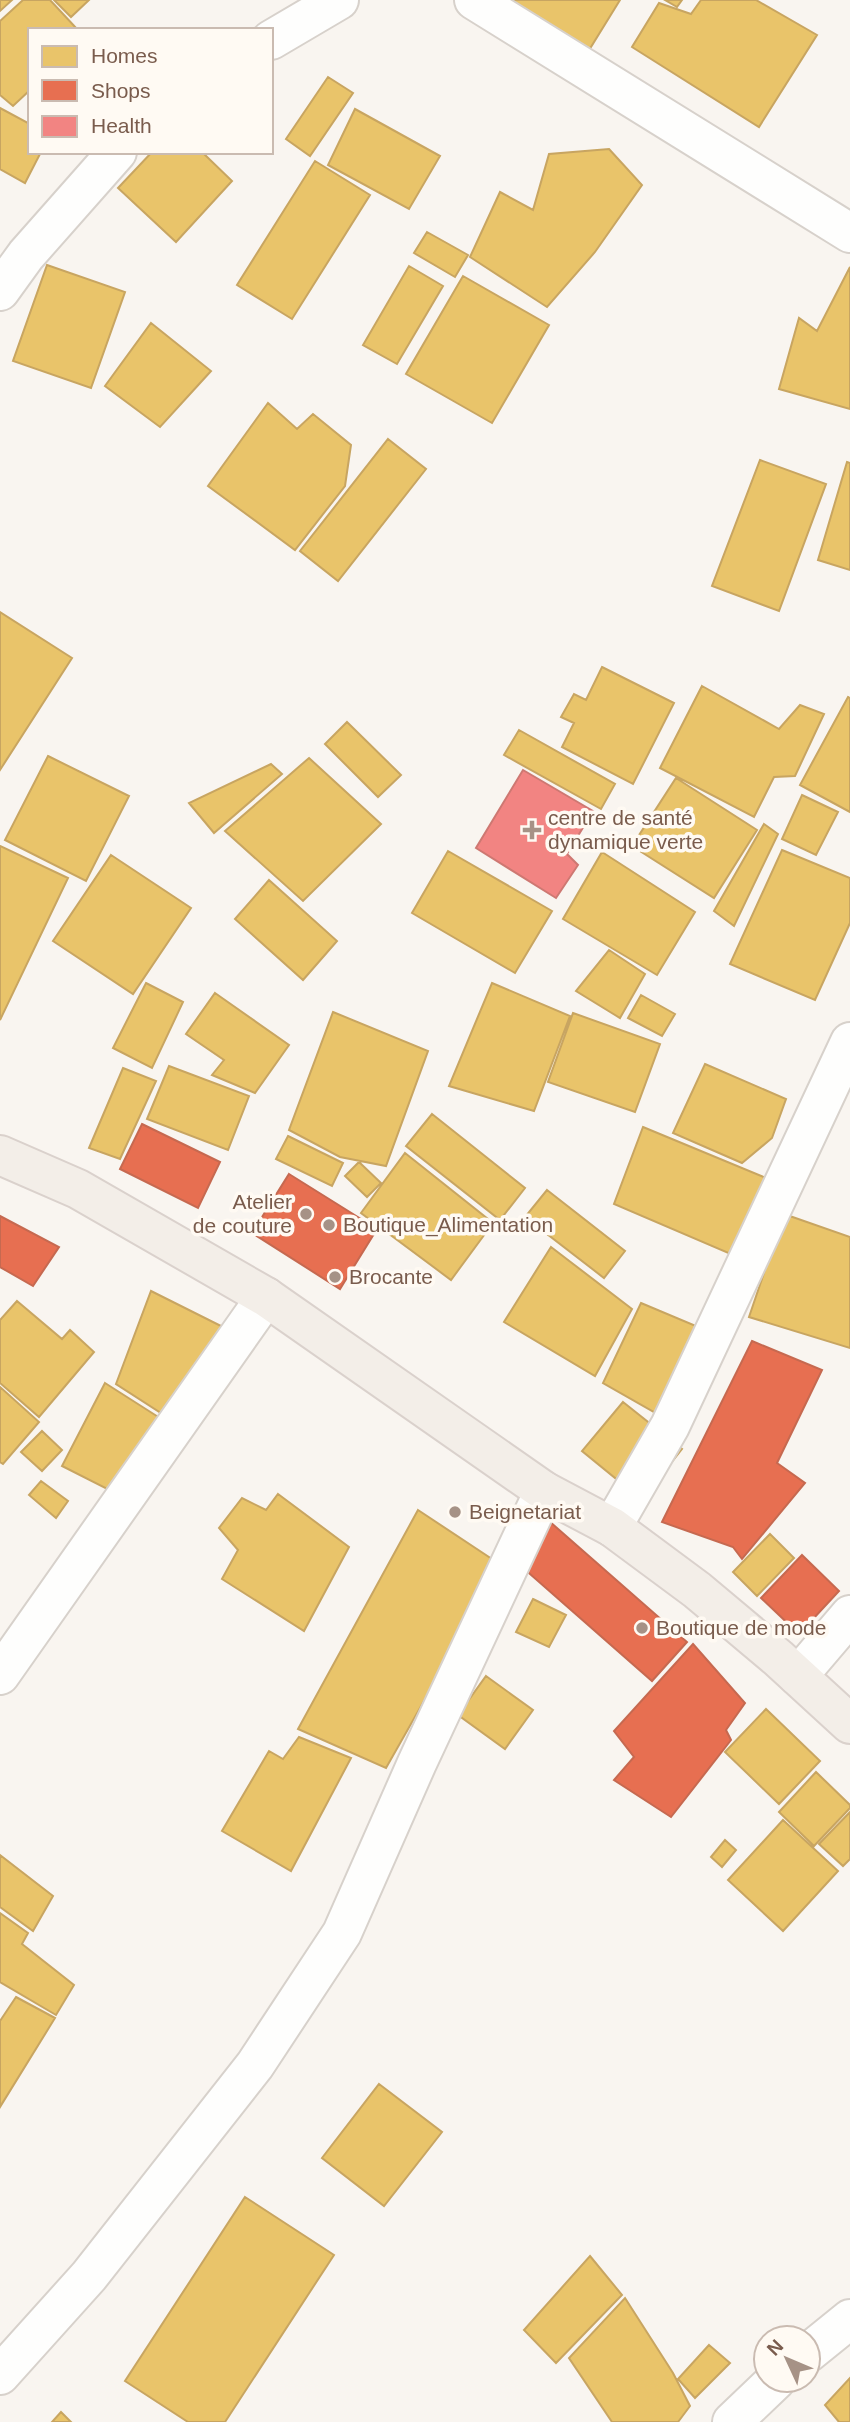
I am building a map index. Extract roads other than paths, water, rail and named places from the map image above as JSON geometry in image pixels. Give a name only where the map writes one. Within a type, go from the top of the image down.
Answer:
[{"type":"main road","points":[[0,1155],[78,1189],[266,1297],[544,1491],[612,1527],[697,1590],[850,1724]]},
{"type":"street","points":[[273,39],[339,0]]},
{"type":"street","points":[[474,0],[850,233]]},
{"type":"street","points":[[0,291],[26,255],[115,154]]},
{"type":"street","points":[[612,1527],[670,1426],[850,1042]]},
{"type":"street","points":[[0,1675],[266,1297]]},
{"type":"street","points":[[0,2375],[89,2276],[255,2065],[342,1933],[417,1763],[544,1491]]},
{"type":"street","points":[[798,1676],[850,1615]]},
{"type":"street","points":[[822,2342],[850,2319]]},
{"type":"street","points":[[732,2422],[761,2394]]},
{"type":"place","name":"centre de santé dynamique verte","points":[[532,830]]},
{"type":"place","name":"Atelier de couture","points":[[306,1214]]},
{"type":"place","name":"Boutique_Alimentation","points":[[329,1225]]},
{"type":"place","name":"Brocante","points":[[335,1277]]},
{"type":"place","name":"Beignetariat","points":[[455,1512]]},
{"type":"place","name":"Boutique de mode","points":[[642,1628]]}]
